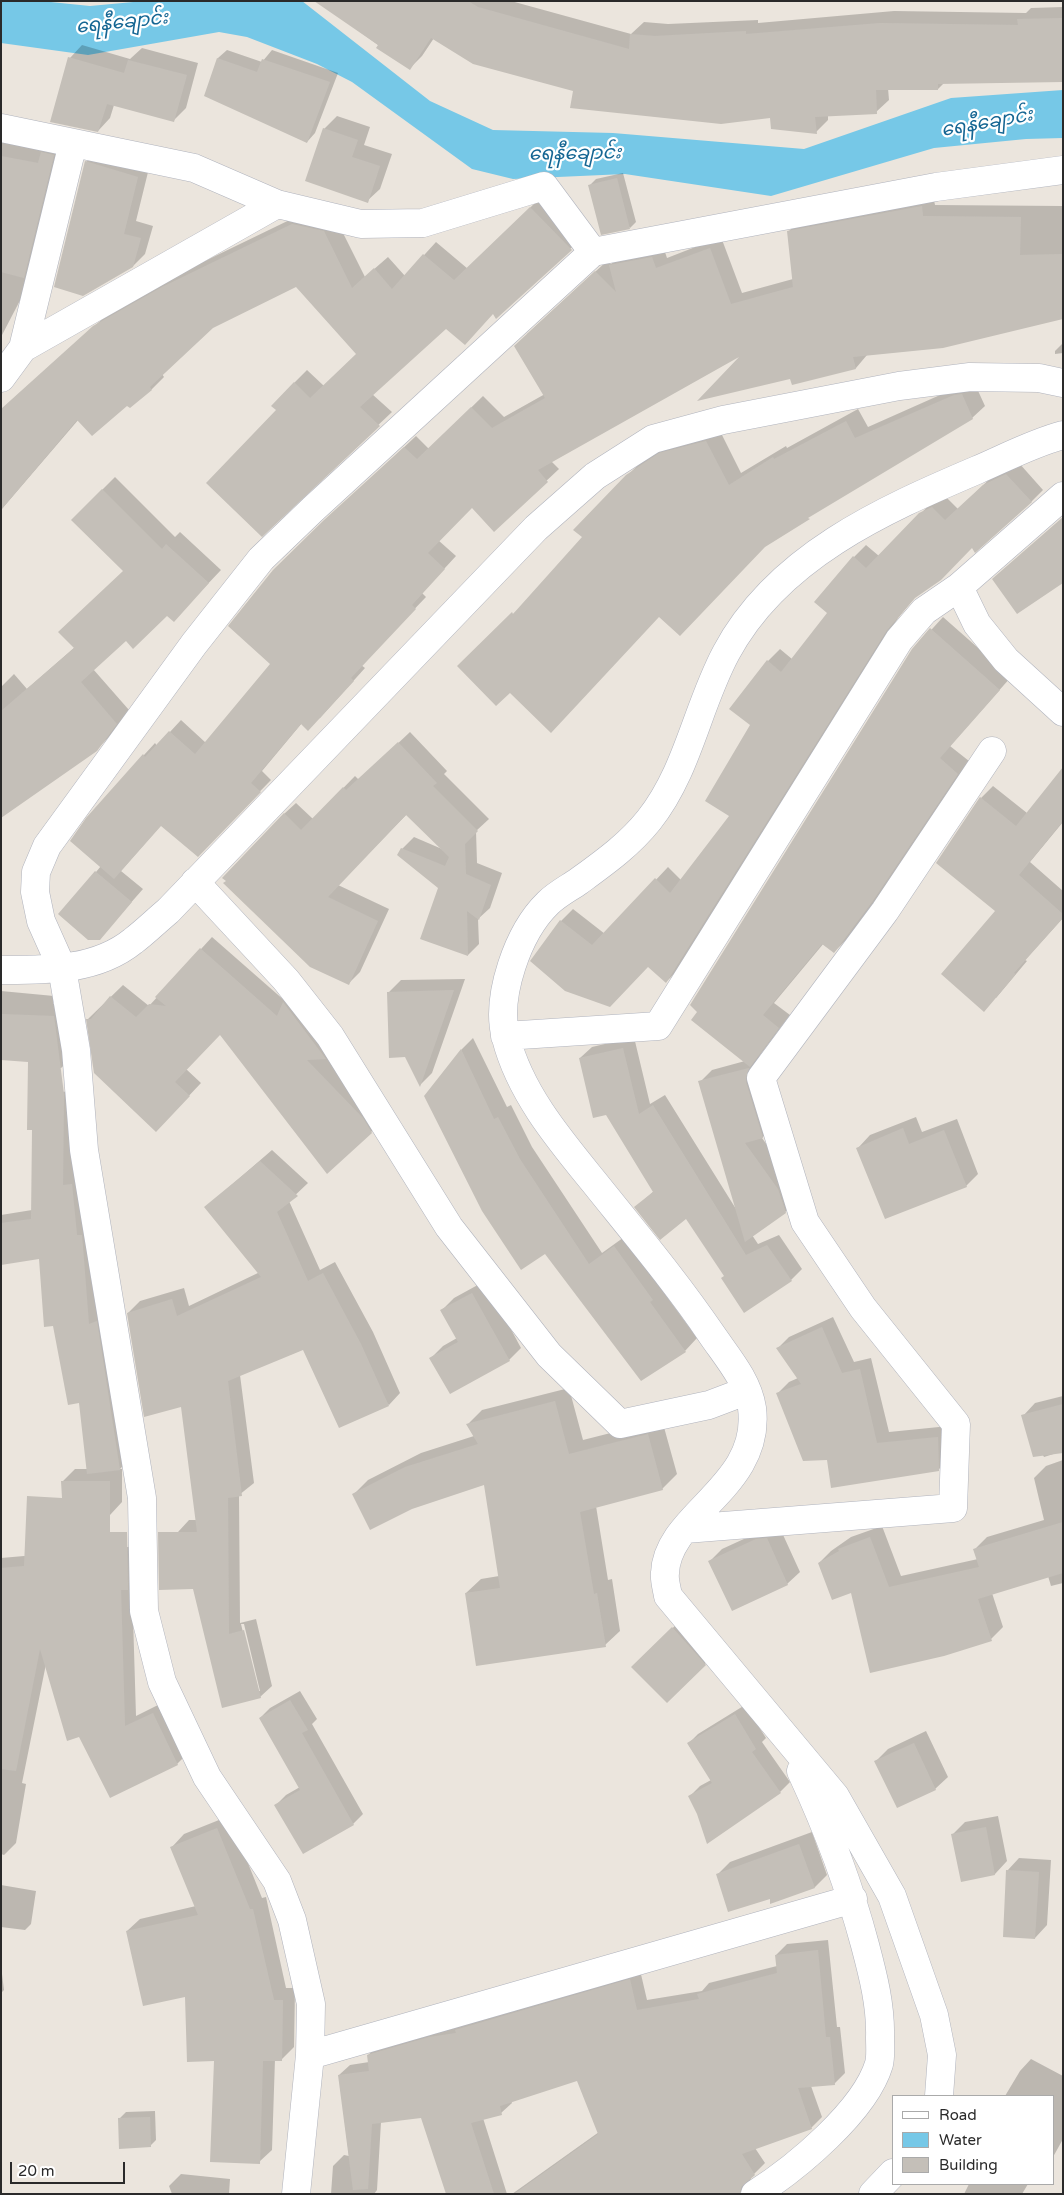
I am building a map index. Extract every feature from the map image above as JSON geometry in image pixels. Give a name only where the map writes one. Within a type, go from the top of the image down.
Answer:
[{"type":"street","points":[[1,128],[194,168],[277,204],[362,224],[424,224],[544,186],[593,252]]},
{"type":"street","points":[[1,378],[23,348],[73,143]]},
{"type":"street","points":[[296,2194],[310,2055],[311,2004],[292,1920],[277,1881],[207,1777],[162,1682],[144,1611],[142,1498],[84,1150],[76,1050],[62,968],[41,921],[35,892],[36,872],[47,846],[194,644],[261,559],[593,252],[936,187],[1063,170]]},
{"type":"street","points":[[23,348],[277,204]]},
{"type":"street","points":[[1,970],[62,968],[101,960],[132,942],[168,911],[536,528],[595,476],[653,439],[723,420],[899,386],[970,378],[1039,378],[1063,383]]},
{"type":"street","points":[[938,2095],[942,2055],[934,2015],[892,1896],[835,1796],[668,1596],[664,1572],[671,1549],[685,1529],[727,1484],[742,1460],[753,1433],[752,1405],[740,1376],[696,1311],[552,1130],[520,1075],[505,1036],[504,997],[511,967],[524,936],[547,904],[618,853],[660,807],[678,773],[711,685],[727,651],[752,614],[780,584],[816,553],[895,505],[1063,435]]},
{"type":"street","points":[[505,1036],[658,1026],[899,640],[924,612],[959,587],[1063,496]]},
{"type":"street","points":[[959,587],[977,624],[1006,660],[1063,712]]},
{"type":"street","points":[[685,1529],[953,1508],[956,1424],[863,1308],[805,1222],[761,1078],[885,911],[992,751]]},
{"type":"street","points":[[195,882],[286,980],[330,1036],[449,1227],[549,1355],[620,1424],[709,1405],[746,1391]]},
{"type":"street","points":[[756,2194],[818,2145],[851,2111],[869,2089],[880,2062],[880,2028],[876,1988],[853,1900],[820,1812],[791,1750],[771,1718]]},
{"type":"street","points":[[310,2055],[853,1900]]},
{"type":"street","points":[[873,2194],[892,2174]]},
{"type":"water","name":"ရေနီချောင်း","points":[[1,1],[41,1],[90,6],[144,1],[302,1],[430,101],[493,130],[613,133],[804,149],[951,98],[1063,90],[1063,138],[1026,139],[934,148],[771,196],[625,174],[513,179],[472,169],[352,82],[317,64],[247,37],[219,32],[88,55],[1,43]]},
{"type":"building","points":[[314,1],[468,1],[478,7],[629,49],[630,34],[655,36],[746,31],[746,34],[880,23],[1018,25],[1017,19],[1063,18],[1063,82],[938,84],[938,90],[876,90],[877,114],[815,117],[817,134],[771,129],[770,118],[721,124],[570,108],[573,91],[473,64],[431,38],[410,70],[376,48],[378,45]]},
{"type":"building","points":[[68,57],[124,73],[128,60],[187,75],[174,122],[107,104],[98,132],[50,122]]},
{"type":"building","points":[[217,58],[257,72],[262,59],[330,82],[307,143],[204,96]]},
{"type":"building","points":[[323,128],[358,140],[352,157],[380,166],[368,203],[305,181]]},
{"type":"building","points":[[41,152],[54,155],[24,278],[1,272],[1,156],[38,163]]},
{"type":"building","points":[[85,161],[138,177],[124,234],[141,238],[133,267],[83,296],[54,287]]},
{"type":"building","points":[[617,178],[630,229],[601,235],[588,185]]},
{"type":"building","points":[[922,206],[923,216],[1021,217],[1020,255],[1063,254],[1063,319],[943,348],[853,357],[856,369],[792,385],[790,379],[697,401],[739,357],[538,470],[548,482],[494,532],[472,508],[428,553],[445,569],[412,605],[416,609],[351,678],[354,681],[308,731],[301,724],[251,783],[261,792],[198,857],[161,826],[114,879],[70,841],[86,818],[143,754],[145,757],[169,731],[195,754],[270,664],[228,626],[273,570],[324,520],[404,447],[417,459],[471,407],[492,428],[545,398],[514,346],[595,271],[616,292],[609,265],[652,257],[656,268],[710,248],[731,304],[793,287],[787,231]]},
{"type":"building","points":[[530,207],[572,250],[496,319],[493,314],[465,345],[446,329],[360,407],[380,426],[262,537],[206,483],[276,410],[271,406],[294,382],[310,398],[356,354],[296,287],[213,328],[150,387],[152,390],[130,408],[127,406],[92,436],[77,420],[1,510],[1,409],[93,326],[162,287],[292,224],[324,231],[352,288],[374,268],[392,289],[423,254],[454,280]]},
{"type":"building","points":[[962,394],[973,419],[808,518],[810,519],[765,547],[680,636],[659,617],[551,733],[510,693],[496,706],[457,666],[512,612],[513,614],[582,537],[573,530],[626,475],[659,453],[706,441],[729,485],[773,457],[774,459],[846,421],[855,438],[954,395]]},
{"type":"building","points":[[1006,474],[1032,502],[975,553],[972,548],[941,580],[915,598],[887,630],[666,983],[648,967],[610,1007],[565,991],[530,961],[560,920],[592,945],[655,878],[670,893],[729,816],[705,801],[750,725],[729,709],[767,660],[781,672],[827,613],[814,602],[853,556],[866,568],[919,513],[932,507],[945,520],[983,485]]},
{"type":"building","points":[[102,489],[162,549],[166,544],[209,583],[174,622],[167,616],[133,649],[126,641],[81,682],[117,724],[97,751],[1,818],[1,711],[74,648],[58,632],[123,571],[71,520]]},
{"type":"building","points":[[1063,517],[1063,583],[1017,614],[992,579]]},
{"type":"building","points":[[930,628],[1000,690],[940,758],[958,774],[872,902],[834,953],[822,944],[763,1015],[779,1028],[750,1067],[691,1020],[697,1012],[690,1005],[912,649]]},
{"type":"building","points":[[398,742],[437,783],[433,786],[478,831],[465,844],[466,874],[491,885],[479,920],[467,911],[468,956],[420,939],[438,888],[397,855],[401,848],[445,866],[449,857],[406,815],[328,897],[378,921],[349,985],[310,967],[223,883],[226,881],[222,878],[284,813],[301,830],[343,787],[346,790]]},
{"type":"building","points":[[1063,767],[1063,821],[1019,875],[1063,914],[1063,918],[1014,973],[1016,974],[984,1012],[941,974],[995,911],[936,863],[980,797],[1016,826]]},
{"type":"building","points":[[95,871],[132,902],[100,940],[88,940],[58,914]]},
{"type":"building","points":[[200,948],[277,1016],[283,1002],[326,1059],[307,1060],[363,1118],[372,1133],[327,1174],[220,1035],[175,1082],[190,1096],[156,1132],[94,1073],[86,1019],[91,1019],[110,996],[136,1017],[149,1004],[166,1006],[155,997]]},
{"type":"building","points":[[454,990],[420,1087],[405,1057],[389,1058],[387,992]]},
{"type":"building","points":[[1,1014],[54,1016],[64,1094],[63,1185],[72,1184],[77,1235],[82,1235],[89,1324],[97,1321],[120,1470],[87,1474],[79,1403],[68,1405],[53,1326],[44,1327],[39,1259],[1,1265],[1,1223],[31,1219],[32,1130],[27,1130],[28,1062],[1,1060]]},
{"type":"building","points":[[623,1048],[639,1114],[653,1105],[746,1255],[767,1245],[792,1281],[744,1313],[721,1278],[724,1276],[686,1219],[660,1240],[634,1207],[653,1192],[606,1115],[593,1118],[579,1058]]},
{"type":"building","points":[[461,1049],[494,1119],[498,1117],[520,1159],[589,1264],[614,1246],[653,1300],[650,1302],[686,1352],[641,1381],[545,1254],[521,1270],[482,1211],[424,1096]]},
{"type":"building","points":[[749,1068],[746,1082],[763,1138],[745,1143],[778,1189],[786,1213],[745,1242],[698,1081]]},
{"type":"building","points":[[903,1128],[909,1144],[944,1130],[967,1187],[885,1219],[856,1148]]},
{"type":"building","points":[[260,1161],[298,1196],[277,1212],[308,1281],[323,1273],[361,1344],[389,1406],[339,1428],[303,1350],[228,1381],[242,1496],[228,1498],[229,1634],[244,1630],[261,1698],[222,1708],[193,1589],[159,1590],[158,1532],[197,1532],[181,1407],[144,1417],[127,1313],[172,1299],[177,1316],[261,1277],[204,1207]]},
{"type":"building","points":[[472,1293],[510,1361],[450,1394],[429,1358],[458,1342],[440,1310]]},
{"type":"building","points":[[822,1327],[842,1373],[860,1369],[877,1443],[938,1437],[939,1471],[831,1488],[827,1460],[803,1461],[776,1393],[801,1384],[776,1348]]},
{"type":"building","points":[[555,1401],[569,1454],[648,1434],[663,1490],[580,1512],[594,1594],[597,1593],[606,1647],[476,1666],[465,1593],[500,1588],[484,1485],[412,1509],[370,1530],[352,1494],[405,1467],[478,1444],[466,1424]]},
{"type":"building","points":[[1063,1404],[1063,1453],[1033,1457],[1021,1415]]},
{"type":"building","points":[[61,1481],[110,1481],[110,1532],[127,1532],[128,1590],[121,1590],[125,1726],[153,1713],[178,1765],[110,1798],[79,1737],[67,1741],[40,1649],[16,1771],[1,1769],[1,1568],[24,1566],[27,1496],[62,1498]]},
{"type":"building","points":[[1063,1522],[1063,1573],[978,1599],[992,1641],[944,1656],[870,1673],[851,1593],[832,1600],[818,1563],[839,1551],[838,1549],[870,1537],[889,1587],[979,1567],[973,1549]]},
{"type":"building","points":[[767,1538],[788,1585],[732,1611],[708,1561],[756,1539]]},
{"type":"building","points":[[672,1627],[706,1665],[667,1703],[631,1667]]},
{"type":"building","points":[[290,1700],[308,1730],[302,1733],[354,1825],[303,1854],[274,1805],[300,1790],[259,1718]]},
{"type":"building","points":[[735,1714],[756,1749],[752,1752],[781,1793],[707,1844],[697,1814],[688,1796],[712,1783],[687,1743]]},
{"type":"building","points":[[914,1743],[936,1790],[897,1808],[874,1761]]},
{"type":"building","points":[[986,1827],[995,1875],[961,1882],[951,1834]]},
{"type":"building","points":[[217,1828],[250,1909],[253,1909],[274,2000],[283,2000],[282,2061],[263,2061],[260,2164],[210,2162],[214,2061],[187,2062],[185,1997],[143,2006],[126,1931],[198,1915],[170,1847]]},
{"type":"building","points":[[799,1844],[815,1888],[770,1904],[770,1899],[728,1912],[716,1874]]},
{"type":"building","points":[[1006,1870],[1039,1872],[1035,1939],[1003,1937]]},
{"type":"building","points":[[818,1950],[826,2037],[830,2037],[835,2085],[798,2088],[812,2129],[742,2154],[755,2175],[741,2187],[740,2194],[514,2194],[598,2134],[577,2081],[500,2106],[502,2115],[471,2123],[494,2194],[446,2194],[421,2118],[372,2124],[368,2189],[353,2190],[338,2075],[369,2071],[367,2055],[429,2037],[456,2033],[455,2030],[630,1979],[637,2010],[699,1999],[697,1994],[777,1973],[775,1955]]},
{"type":"building","points":[[150,2117],[151,2147],[119,2149],[118,2118]]}]
